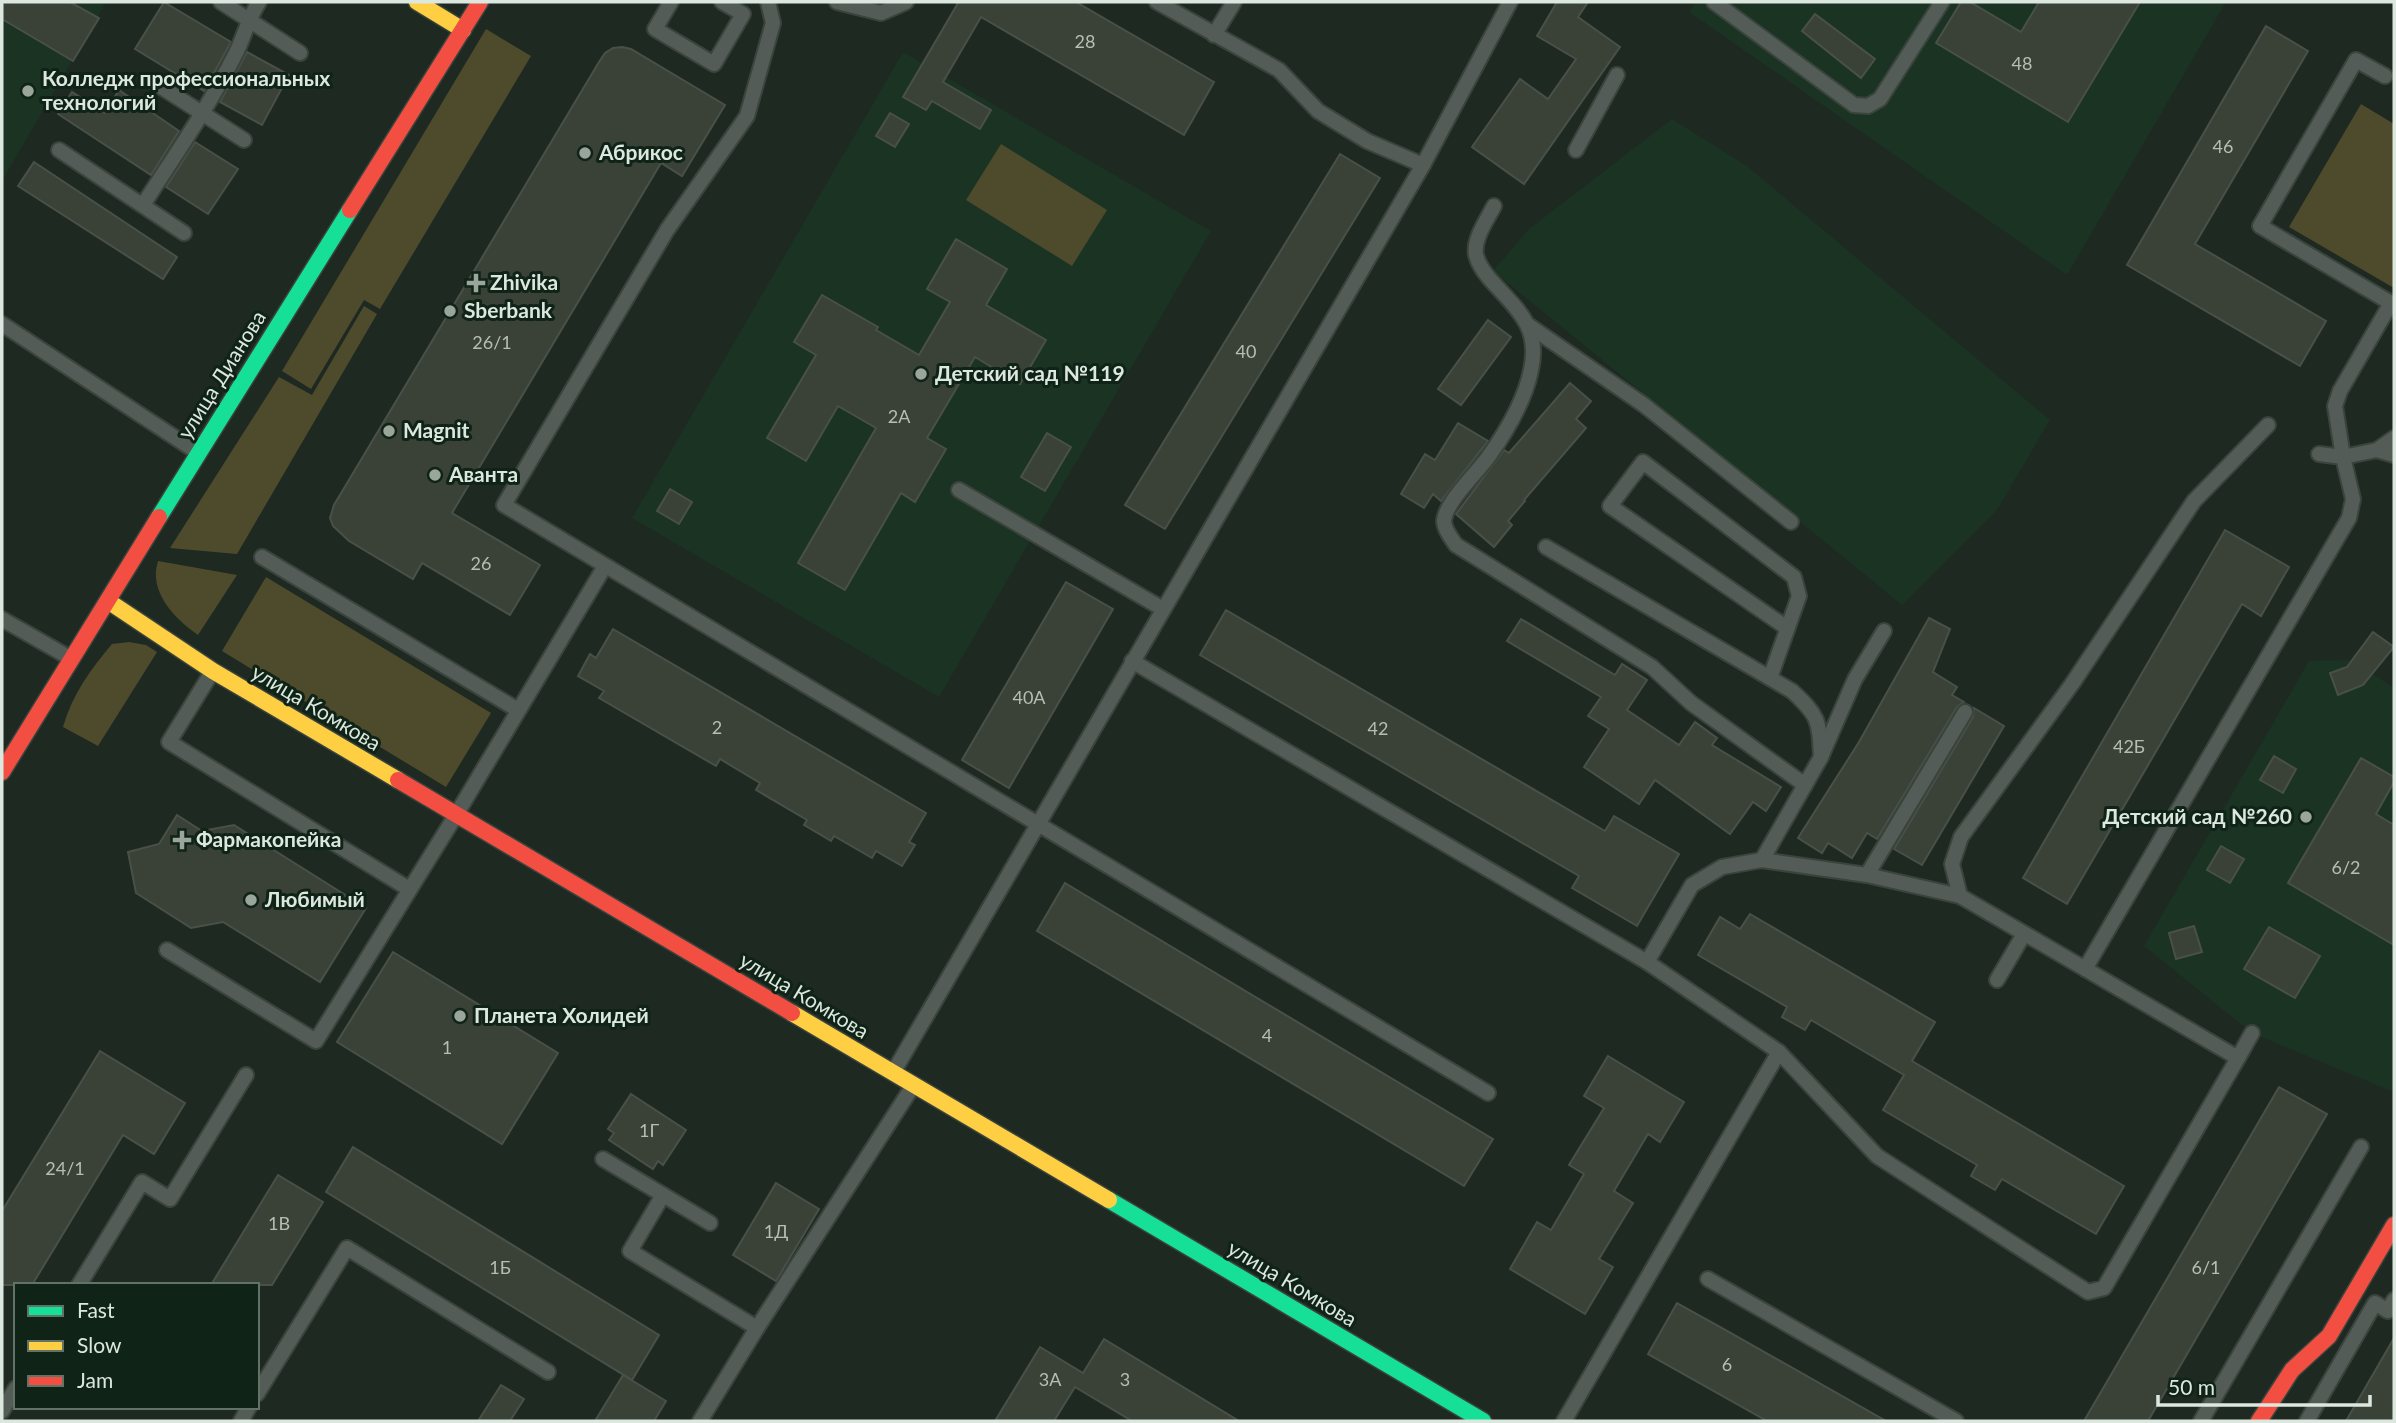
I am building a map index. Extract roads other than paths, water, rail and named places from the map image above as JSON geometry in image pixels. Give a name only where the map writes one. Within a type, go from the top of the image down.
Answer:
[{"type":"street","points":[[417,2],[463,30]]},
{"type":"street","name":"улица Дианова","points":[[2,772],[480,2]]},
{"type":"street","name":"улица Комкова","points":[[108,601],[213,671],[1483,1421]]},
{"type":"street","points":[[2259,1421],[2292,1370],[2329,1336],[2394,1225]]},
{"type":"lane","points":[[221,2],[300,53]]},
{"type":"lane","points":[[143,205],[202,113],[238,49],[248,19],[259,2]]},
{"type":"lane","points":[[671,2],[655,29],[713,64],[743,14],[722,2]]},
{"type":"lane","points":[[768,2],[773,23],[747,116],[667,230],[504,505],[1488,1093]]},
{"type":"lane","points":[[837,2],[881,13],[906,2]]},
{"type":"lane","points":[[1157,2],[1279,70],[1318,111],[1367,141],[1423,165]]},
{"type":"lane","points":[[1214,35],[1234,2]]},
{"type":"lane","points":[[893,1073],[1423,165],[1510,2]]},
{"type":"lane","points":[[1714,2],[1854,106],[1868,106],[1880,99],[1942,2]]},
{"type":"lane","points":[[2085,969],[2349,518],[2353,499],[2335,406],[2340,391],[2391,303],[2260,226],[2356,60],[2385,76]]},
{"type":"lane","points":[[1576,150],[1617,75]]},
{"type":"lane","points":[[155,83],[244,141]]},
{"type":"lane","points":[[59,150],[184,233]]},
{"type":"lane","points":[[1494,206],[1478,238],[1476,254],[1484,272],[1517,306],[1528,325],[1532,346],[1531,370],[1517,409],[1490,455],[1448,508],[1444,522],[1449,535],[1457,545],[1652,667],[1691,703],[1805,785]]},
{"type":"lane","points":[[2,324],[198,453]]},
{"type":"lane","points":[[1528,325],[1644,405],[1791,522]]},
{"type":"lane","points":[[1960,896],[1952,864],[1961,837],[2071,684],[2194,501],[2268,425]]},
{"type":"lane","points":[[2319,454],[2343,457],[2377,450],[2394,438]]},
{"type":"lane","points":[[2377,450],[2394,455]]},
{"type":"lane","points":[[1770,678],[1799,596],[1794,577],[1643,462],[1610,506],[1787,628]]},
{"type":"lane","points":[[959,490],[1163,609]]},
{"type":"lane","points":[[1546,547],[1792,691],[1813,710],[1820,730],[1821,757]]},
{"type":"lane","points":[[262,557],[518,710]]},
{"type":"lane","points":[[167,950],[316,1041],[456,815],[605,565]]},
{"type":"lane","points":[[2,618],[72,659]]},
{"type":"lane","points":[[1762,860],[1821,757],[1855,679],[1884,631]]},
{"type":"lane","points":[[1132,661],[1647,962],[1779,1052],[1877,1156],[2088,1292],[2104,1288],[2252,1033]]},
{"type":"lane","points":[[213,671],[169,742],[409,889]]},
{"type":"lane","points":[[1867,875],[1965,712]]},
{"type":"lane","points":[[1647,962],[1692,885],[1722,867],[1762,860],[1867,875],[1960,896],[2238,1058]]},
{"type":"lane","points":[[1997,980],[2024,934]]},
{"type":"lane","points":[[1564,1421],[1779,1052]]},
{"type":"lane","points":[[80,1283],[142,1182],[170,1199],[246,1075]]},
{"type":"lane","points":[[700,1421],[914,1085]]},
{"type":"lane","points":[[2201,1421],[2361,1147]]},
{"type":"lane","points":[[603,1159],[710,1223]]},
{"type":"lane","points":[[663,1195],[629,1251],[757,1328]]},
{"type":"lane","points":[[259,1391],[347,1248],[548,1372]]},
{"type":"lane","points":[[1708,1279],[1956,1421]]},
{"type":"lane","points":[[2306,1421],[2375,1303],[2388,1311],[2394,1300]]},
{"type":"lane","points":[[2,1411],[14,1391]]},
{"type":"place","name":"Колледж профессиональных технологий","points":[[28,91]]},
{"type":"place","name":"Абрикос","points":[[585,153]]},
{"type":"place","name":"Zhivika","points":[[476,283]]},
{"type":"place","name":"Sberbank","points":[[450,311]]},
{"type":"place","name":"Детский сад №119","points":[[921,374]]},
{"type":"place","name":"Magnit","points":[[389,431]]},
{"type":"place","name":"Аванта","points":[[435,475]]},
{"type":"place","name":"Детский сад №260","points":[[2306,817]]},
{"type":"place","name":"Фармакопейка","points":[[182,840]]},
{"type":"place","name":"Любимый","points":[[251,900]]},
{"type":"place","name":"Планета Холидей","points":[[460,1016]]}]
